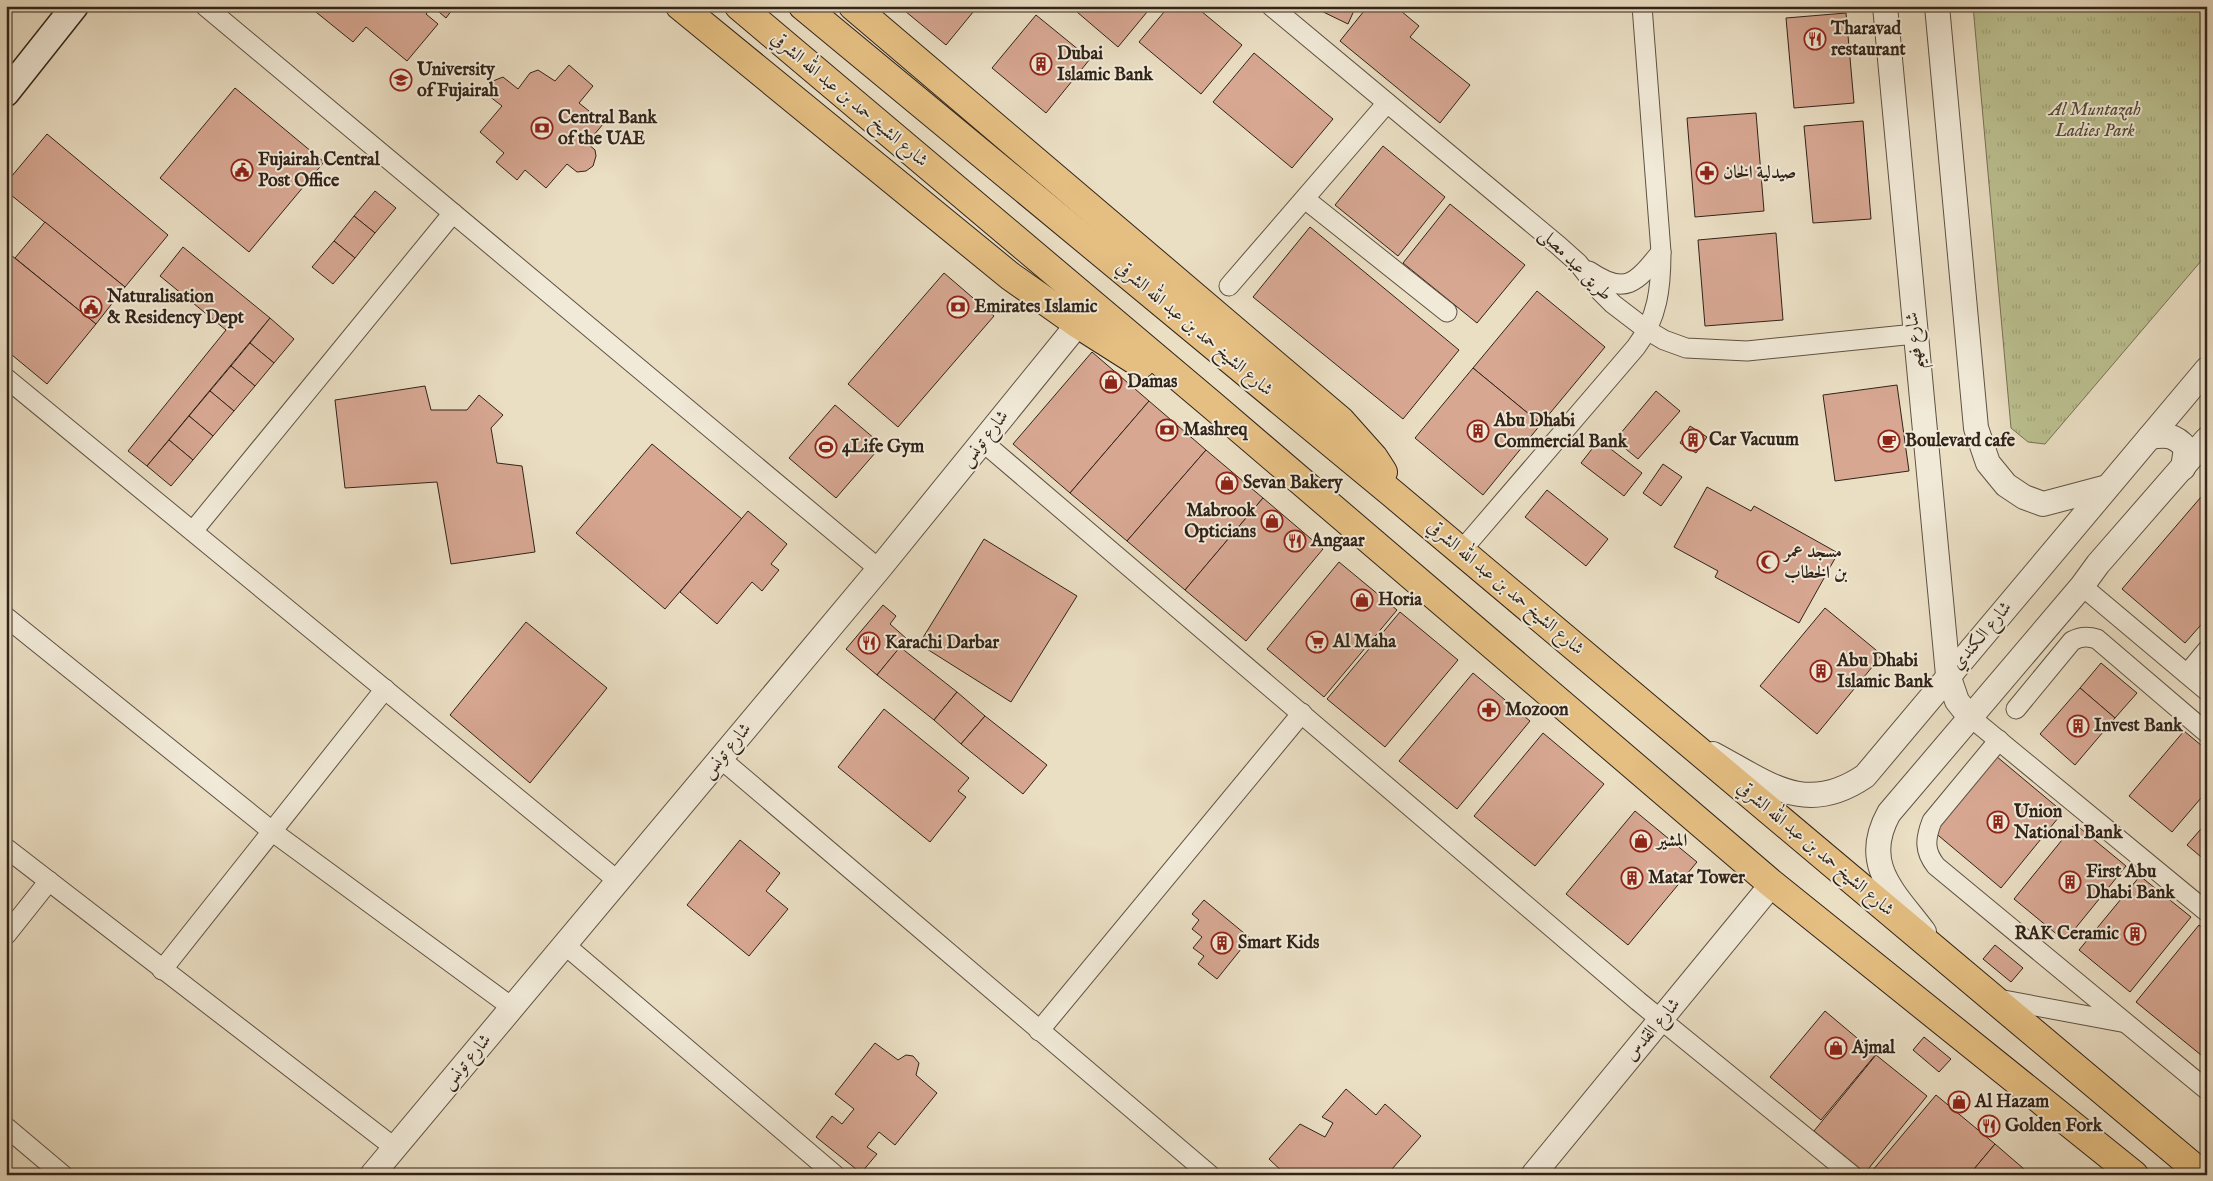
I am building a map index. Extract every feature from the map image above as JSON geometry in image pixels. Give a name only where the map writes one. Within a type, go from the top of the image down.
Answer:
[{"type":"highway","points":[[680,6],[1010,276],[1078,324],[1212,405]]},
{"type":"highway","name":"شارع الشيخ حمد بن عبد الله الشرقي","points":[[739,6],[1212,405],[1772,884],[2134,1175]]},
{"type":"highway","name":"شارع الشيخ حمد بن عبد الله الشرقي","points":[[803,6],[1393,494],[2202,1175]]},
{"type":"highway","points":[[853,6],[1341,421],[1374,458],[1393,494]]},
{"type":"main road","points":[[6,93],[75,6]]},
{"type":"street","points":[[205,6],[879,569]]},
{"type":"street","name":"طريق عيد مصلى","points":[[1271,6],[1578,263],[1600,291],[1647,330],[1664,340],[1686,348],[1747,351],[1915,334]]},
{"type":"street","points":[[1461,551],[1636,347],[1647,330],[1656,308],[1659,293],[1661,252],[1642,6]]},
{"type":"street","name":"شارع فهيم","points":[[1885,6],[1948,675],[1957,700],[1970,716]]},
{"type":"street","points":[[1937,6],[1976,428],[1988,463],[2006,485],[2024,498],[2043,504],[2107,487]]},
{"type":"street","points":[[1229,286],[1387,103]]},
{"type":"street","points":[[1305,199],[1447,312]]},
{"type":"street","points":[[192,531],[453,213]]},
{"type":"street","points":[[1578,263],[1607,283],[1625,285],[1638,278],[1661,252]]},
{"type":"street","name":"شارع تونس","points":[[372,1175],[879,569],[1078,324]]},
{"type":"street","name":"شارع الكندي","points":[[1686,740],[1784,792],[1823,796],[1839,791],[1865,776],[2207,369]]},
{"type":"street","points":[[6,378],[618,881]]},
{"type":"street","points":[[2150,437],[2166,435],[2179,440],[2186,448],[2183,468]]},
{"type":"street","points":[[1943,958],[1882,876],[1878,860],[1878,843],[1884,822],[1895,804],[2082,586],[2098,564],[2207,439]]},
{"type":"street","points":[[983,442],[1661,1020],[1852,1175]]},
{"type":"street","points":[[2082,586],[2207,691]]},
{"type":"street","points":[[6,616],[273,832],[513,1008]]},
{"type":"street","points":[[2016,709],[2072,641],[2084,636],[2097,640],[2207,733]]},
{"type":"street","points":[[2187,674],[2207,650]]},
{"type":"street","points":[[162,970],[385,689]]},
{"type":"street","points":[[1039,1031],[1302,713]]},
{"type":"street","points":[[1970,716],[2207,912]]},
{"type":"street","points":[[1999,740],[1932,821],[1927,835],[1928,856],[1936,866],[2207,1090]]},
{"type":"street","points":[[721,759],[1210,1175]]},
{"type":"street","points":[[6,848],[395,1148]]},
{"type":"street","points":[[6,935],[49,881]]},
{"type":"street","name":"شارع القدس","points":[[1534,1175],[1772,884]]},
{"type":"street","points":[[565,945],[835,1175]]},
{"type":"street","points":[[1991,998],[2124,1022]]},
{"type":"street","points":[[6,1127],[63,1175]]},
{"type":"green space","name":"Al Muntazah Ladies Park","points":[[1973,6],[2207,6],[2207,254],[2045,444],[2028,442],[2011,428]]},
{"type":"building","points":[[313,6],[432,6],[426,14],[438,24],[407,61],[366,27],[353,42],[311,8]]},
{"type":"building","points":[[432,6],[455,6],[446,18]]},
{"type":"building","points":[[899,6],[978,6],[946,45]]},
{"type":"building","points":[[1070,6],[1152,6],[1118,47]]},
{"type":"building","points":[[1169,6],[1195,6],[1242,45],[1201,94],[1139,42]]},
{"type":"building","points":[[1311,6],[1356,6],[1348,24]]},
{"type":"building","points":[[1368,6],[1395,6],[1419,26],[1410,37],[1470,85],[1440,123],[1340,41]]},
{"type":"building","points":[[1846,13],[1854,103],[1794,108],[1786,18]]},
{"type":"building","name":"Dubai Islamic Bank","points":[[1036,15],[1090,59],[1046,113],[992,68]]},
{"type":"building","points":[[1254,53],[1333,119],[1292,168],[1213,102]]},
{"type":"building","name":"Central Bank of the UAE","points":[[569,65],[593,86],[579,103],[604,123],[587,143],[595,150],[596,156],[593,166],[586,171],[577,172],[567,164],[546,188],[525,170],[517,180],[496,162],[504,153],[480,132],[502,106],[489,96],[489,88],[493,81],[503,77],[518,89],[530,73],[538,70],[555,81]]},
{"type":"building","name":"Fujairah Central Post Office","points":[[235,88],[324,162],[249,252],[160,178]]},
{"type":"building","points":[[1756,113],[1764,211],[1695,217],[1687,118]]},
{"type":"building","points":[[1863,121],[1871,219],[1813,223],[1804,126]]},
{"type":"building","points":[[47,134],[168,235],[125,287],[6,191],[6,183]]},
{"type":"building","points":[[1383,146],[1445,197],[1398,256],[1335,205]]},
{"type":"building","points":[[375,191],[396,208],[375,233],[354,216]]},
{"type":"building","points":[[1450,204],[1525,265],[1477,323],[1403,263]]},
{"type":"building","points":[[354,216],[375,233],[355,258],[334,241]]},
{"type":"building","points":[[45,222],[125,287],[96,324],[15,258]]},
{"type":"building","points":[[1310,227],[1459,350],[1403,419],[1253,297]]},
{"type":"building","points":[[1776,233],[1783,320],[1705,326],[1698,240]]},
{"type":"building","points":[[334,241],[355,258],[333,284],[312,267]]},
{"type":"building","points":[[183,247],[270,318],[147,466],[128,451],[226,330],[160,276]]},
{"type":"building","points":[[6,251],[96,324],[47,384],[6,350]]},
{"type":"building","points":[[944,273],[994,316],[898,427],[848,384]]},
{"type":"building","points":[[1537,291],[1605,347],[1541,424],[1473,368]]},
{"type":"building","points":[[270,318],[294,339],[274,363],[250,343]]},
{"type":"building","points":[[250,343],[274,363],[255,386],[231,366]]},
{"type":"building","points":[[1092,352],[1149,401],[1070,493],[1013,444]]},
{"type":"building","points":[[231,366],[255,386],[234,411],[210,391]]},
{"type":"building","name":"Abu Dhabi Commercial Bank","points":[[1473,368],[1541,424],[1483,495],[1415,438]]},
{"type":"building","points":[[1897,385],[1909,471],[1835,481],[1823,395]]},
{"type":"building","points":[[425,386],[431,410],[467,410],[479,395],[503,415],[491,428],[497,463],[522,466],[535,552],[451,564],[437,482],[345,488],[335,400]]},
{"type":"building","points":[[210,391],[234,411],[213,436],[189,416]]},
{"type":"building","points":[[1656,391],[1680,411],[1638,459],[1615,440]]},
{"type":"building","points":[[1149,401],[1206,450],[1127,541],[1070,493]]},
{"type":"building","points":[[835,405],[882,445],[836,498],[789,458]]},
{"type":"building","points":[[189,416],[213,436],[193,460],[169,440]]},
{"type":"building","name":"Car Vacuum","points":[[1690,426],[1707,437],[1696,453],[1680,443]]},
{"type":"building","points":[[169,440],[193,460],[171,486],[147,466]]},
{"type":"building","points":[[1599,440],[1642,473],[1624,496],[1581,463]]},
{"type":"building","points":[[652,444],[742,519],[665,609],[576,533]]},
{"type":"building","points":[[1206,450],[1263,498],[1185,590],[1127,541]]},
{"type":"building","points":[[1663,464],[1682,477],[1661,506],[1643,493]]},
{"type":"building","name":"مسجد عمر بن الخطاب","points":[[1707,487],[1751,511],[1754,506],[1838,553],[1799,623],[1715,577],[1718,571],[1674,547]]},
{"type":"building","points":[[1547,490],[1608,539],[1586,566],[1525,517]]},
{"type":"building","points":[[2207,490],[2207,618],[2185,643],[2122,589]]},
{"type":"building","points":[[1263,498],[1323,549],[1246,641],[1185,590]]},
{"type":"building","points":[[748,511],[787,544],[771,564],[779,570],[762,591],[752,582],[717,624],[680,592]]},
{"type":"building","points":[[984,539],[1077,596],[1011,702],[919,644]]},
{"type":"building","points":[[1339,562],[1397,610],[1324,697],[1267,649]]},
{"type":"building","points":[[883,605],[896,616],[890,624],[907,639],[877,675],[846,649]]},
{"type":"building","name":"Abu Dhabi Islamic Bank","points":[[1825,608],[1882,655],[1817,734],[1760,686]]},
{"type":"building","points":[[1400,612],[1458,660],[1385,747],[1327,699]]},
{"type":"building","points":[[526,622],[607,688],[530,783],[450,715]]},
{"type":"building","points":[[900,647],[957,692],[934,720],[877,675]]},
{"type":"building","points":[[2101,663],[2137,693],[2115,718],[2080,688]]},
{"type":"building","points":[[1473,673],[1530,721],[1457,809],[1399,761]]},
{"type":"building","name":"Invest Bank","points":[[2080,688],[2115,718],[2075,765],[2040,734]]},
{"type":"building","points":[[957,692],[985,716],[961,744],[934,720]]},
{"type":"building","points":[[884,709],[969,778],[958,791],[966,797],[930,842],[838,767]]},
{"type":"building","points":[[985,716],[1047,765],[1023,794],[961,744]]},
{"type":"building","points":[[2184,731],[2207,750],[2207,791],[2172,832],[2129,796]]},
{"type":"building","points":[[1543,733],[1604,784],[1535,866],[1474,816]]},
{"type":"building","name":"Union National Bank","points":[[1996,756],[2063,812],[2001,888],[1933,831]]},
{"type":"building","name":"Matar Tower","points":[[1635,811],[1697,862],[1628,945],[1566,894]]},
{"type":"building","points":[[2207,822],[2207,862],[2187,845]]},
{"type":"building","name":"First Abu Dhabi Bank","points":[[2075,824],[2126,866],[2065,941],[2014,899]]},
{"type":"building","points":[[740,840],[780,873],[766,891],[788,909],[749,956],[687,905]]},
{"type":"building","name":"RAK Ceramic","points":[[2140,876],[2191,917],[2130,992],[2079,950]]},
{"type":"building","name":"Smart Kids","points":[[1204,900],[1250,938],[1217,979],[1198,964],[1204,956],[1193,948],[1202,937],[1192,929],[1199,920],[1192,914]]},
{"type":"building","points":[[2199,925],[2207,931],[2207,1048],[2201,1055],[2136,1002]]},
{"type":"building","points":[[1995,945],[2023,968],[2011,982],[1983,959]]},
{"type":"building","points":[[1825,1011],[1876,1054],[1821,1120],[1770,1077]]},
{"type":"building","points":[[1924,1037],[1951,1059],[1939,1072],[1913,1050]]},
{"type":"building","points":[[875,1043],[898,1060],[906,1055],[913,1056],[919,1063],[916,1075],[937,1093],[895,1145],[879,1132],[867,1147],[877,1154],[861,1173],[816,1137],[832,1116],[842,1124],[854,1109],[835,1094]]},
{"type":"building","points":[[1876,1055],[1927,1096],[1865,1173],[1814,1131]]},
{"type":"building","points":[[1346,1089],[1376,1115],[1385,1104],[1421,1136],[1392,1169],[1399,1175],[1286,1175],[1269,1159],[1300,1124],[1325,1137],[1333,1123],[1322,1117]]},
{"type":"building","points":[[1936,1095],[1995,1144],[1969,1175],[1876,1175],[1872,1171]]},
{"type":"building","points":[[1995,1144],[2031,1175],[1969,1175]]},
{"type":"place","name":"Tharavad restaurant","points":[[1815,39]]},
{"type":"place","name":"Dubai Islamic Bank","points":[[1041,64]]},
{"type":"place","name":"University of Fujairah","points":[[401,80]]},
{"type":"place","name":"Central Bank of the UAE","points":[[542,128]]},
{"type":"place","name":"Fujairah Central Post Office","points":[[242,170]]},
{"type":"place","name":"صيدلية الخان","points":[[1707,173]]},
{"type":"place","name":"Naturalisation & Residency Dept","points":[[91,307]]},
{"type":"place","name":"Emirates Islamic","points":[[958,307]]},
{"type":"place","name":"Damas","points":[[1111,382]]},
{"type":"place","name":"Mashreq","points":[[1167,430]]},
{"type":"place","name":"Abu Dhabi Commercial Bank","points":[[1478,431]]},
{"type":"place","name":"Car Vacuum","points":[[1693,440]]},
{"type":"place","name":"Boulevard cafe","points":[[1889,441]]},
{"type":"place","name":"4Life Gym","points":[[826,447]]},
{"type":"place","name":"Sevan Bakery","points":[[1227,483]]},
{"type":"place","name":"Mabrook Opticians","points":[[1272,521]]},
{"type":"place","name":"Angaar","points":[[1295,541]]},
{"type":"place","name":"مسجد عمر بن الخطاب","points":[[1768,562]]},
{"type":"place","name":"Horia","points":[[1362,600]]},
{"type":"place","name":"Al Maha","points":[[1317,642]]},
{"type":"place","name":"Karachi Darbar","points":[[869,643]]},
{"type":"place","name":"Abu Dhabi Islamic Bank","points":[[1821,671]]},
{"type":"place","name":"Mozoon","points":[[1489,710]]},
{"type":"place","name":"Invest Bank","points":[[2078,726]]},
{"type":"place","name":"Union National Bank","points":[[1998,822]]},
{"type":"place","name":"المشير","points":[[1641,841]]},
{"type":"place","name":"Matar Tower","points":[[1632,878]]},
{"type":"place","name":"First Abu Dhabi Bank","points":[[2070,882]]},
{"type":"place","name":"RAK Ceramic","points":[[2135,934]]},
{"type":"place","name":"Smart Kids","points":[[1222,943]]},
{"type":"place","name":"Ajmal","points":[[1836,1048]]},
{"type":"place","name":"Al Hazam","points":[[1959,1102]]},
{"type":"place","name":"Golden Fork","points":[[1989,1126]]}]
